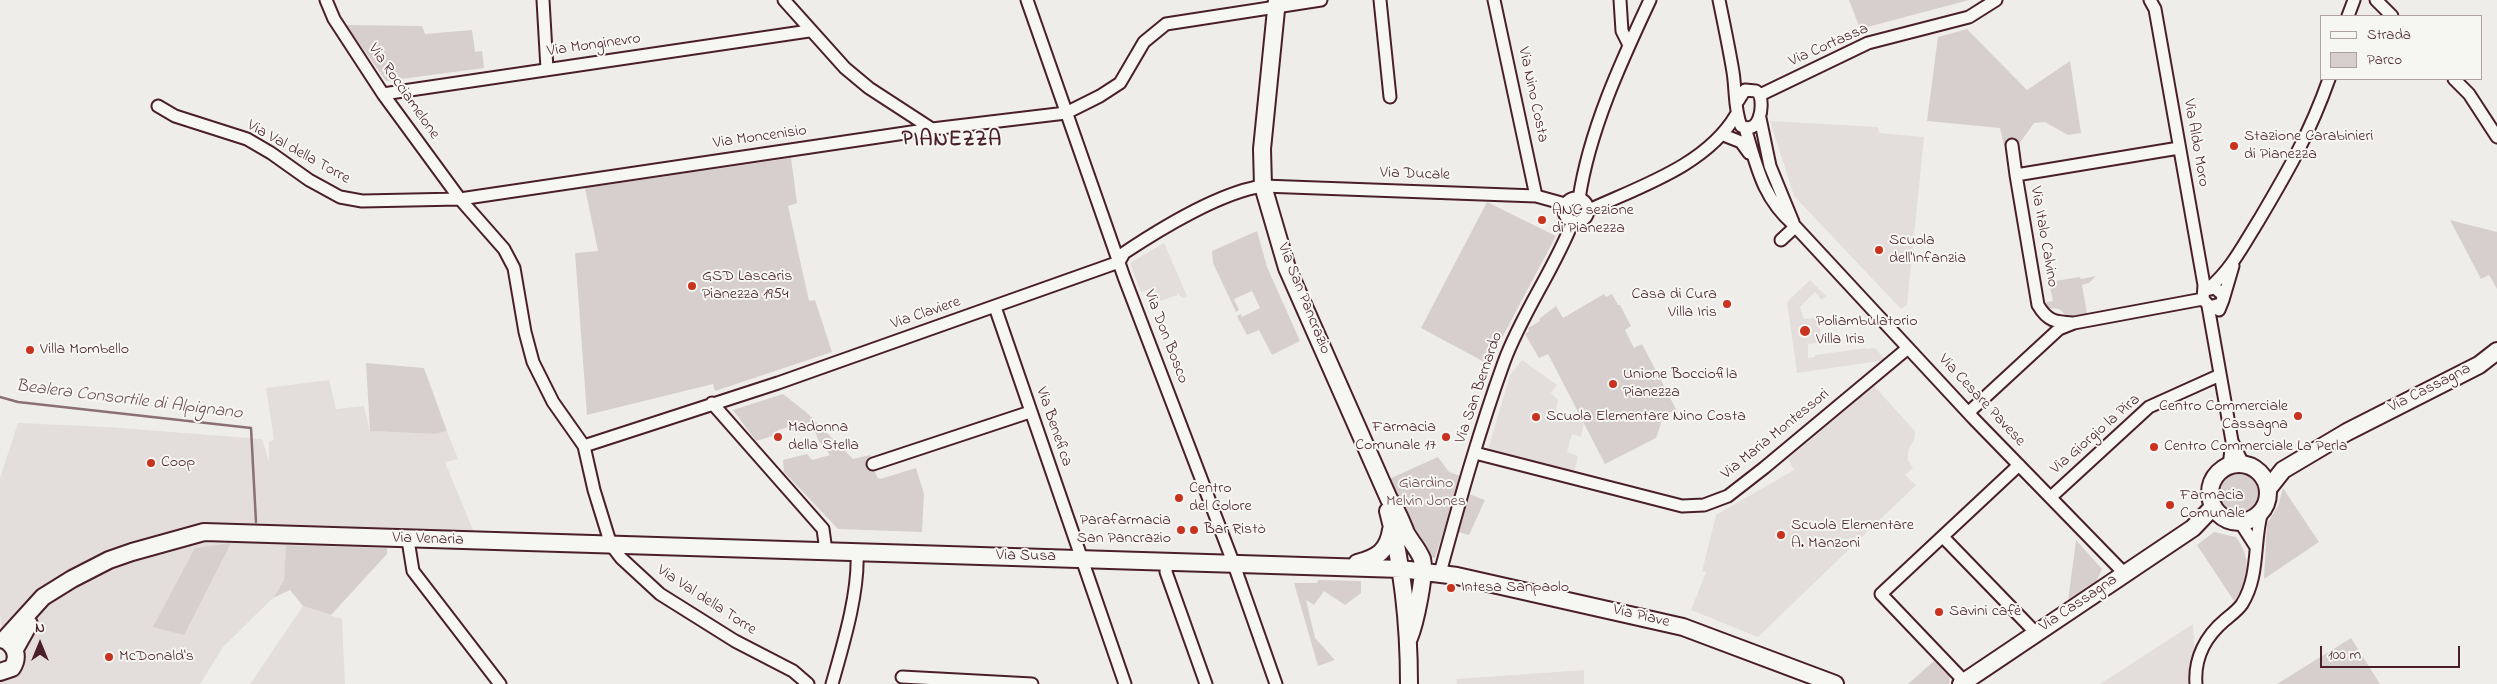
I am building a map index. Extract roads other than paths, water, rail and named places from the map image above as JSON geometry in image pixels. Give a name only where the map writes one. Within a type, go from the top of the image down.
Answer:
[{"type":"main road","name":"Via San Pancrazio","points":[[1277,3],[1262,149],[1263,186],[1287,268],[1389,499]]},
{"type":"main road","name":"Via Cassagna","points":[[2268,489],[2283,470],[2347,432],[2479,365],[2497,351]]},
{"type":"main road","points":[[2243,467],[2263,476],[2268,489],[2267,503],[2256,517],[2226,516],[2210,499],[2212,482],[2216,474],[2243,467],[2283,470]]},
{"type":"main road","points":[[1389,499],[1388,509],[1400,569],[1409,638],[1409,684]]},
{"type":"main road","points":[[1389,499],[1395,507],[1412,549],[1410,560],[1400,569]]},
{"type":"main road","name":"Via Cassagna","points":[[1963,683],[2193,528],[2226,516]]},
{"type":"main road","points":[[1345,566],[1368,561],[1385,550],[1390,541],[1392,525]]},
{"type":"main road","name":"Via Venaria","points":[[6,643],[43,598],[109,560],[204,532],[612,545]]},
{"type":"main road","points":[[1409,638],[1432,572],[1410,541]]},
{"type":"main road","name":"Via Susa","points":[[612,545],[1233,562],[1345,566],[1432,572]]},
{"type":"main road","name":"Via Piave","points":[[1432,572],[1683,627],[1835,684]]},
{"type":"main road","points":[[0,672],[7,671],[15,664],[6,643]]},
{"type":"street","name":"Via Rocciamelone","points":[[326,0],[334,19],[383,94],[460,199]]},
{"type":"street","points":[[543,0],[547,69]]},
{"type":"street","points":[[784,0],[809,31],[845,68],[869,88],[932,129]]},
{"type":"street","name":"Via Don Bosco","points":[[1027,0],[1119,262],[1233,562],[1276,684]]},
{"type":"street","name":"Via Moncenisio","points":[[460,199],[932,129],[1066,113],[1100,96],[1120,83],[1144,42],[1166,24],[1277,3],[1321,0]]},
{"type":"street","points":[[1380,0],[1390,97]]},
{"type":"street","name":"Via Nino Costa","points":[[1494,0],[1536,196]]},
{"type":"street","points":[[1620,0],[1622,31],[1629,45]]},
{"type":"street","points":[[1579,199],[1587,156],[1629,45],[1650,0]]},
{"type":"street","name":"Via Cesare Pavese","points":[[1719,0],[1734,73],[1741,123],[1764,187],[1777,210],[2124,573]]},
{"type":"street","name":"Via Cortassa","points":[[1758,93],[1868,44],[1969,17],[1996,0]]},
{"type":"street","name":"Via Aldo Moro","points":[[2150,0],[2155,10],[2232,441],[2243,467]]},
{"type":"street","points":[[2348,15],[2354,0]]},
{"type":"street","points":[[2376,0],[2391,15]]},
{"type":"street","name":"Via Monginevro","points":[[383,94],[809,31]]},
{"type":"street","points":[[1734,73],[1758,93]]},
{"type":"street","points":[[2206,296],[2236,257],[2296,159],[2314,121],[2329,80]]},
{"type":"street","points":[[2455,80],[2469,94],[2497,137]]},
{"type":"street","points":[[1738,101],[1745,90],[1758,93]]},
{"type":"street","name":"Via Cesare Pavese","points":[[1758,93],[1760,118],[1770,166],[1794,226]]},
{"type":"street","name":"Via Val della Torre","points":[[158,106],[175,116],[247,139],[271,153],[309,180],[340,197],[362,202],[460,199],[504,249],[514,268],[525,332],[534,362],[553,402],[584,446],[594,490],[612,545],[627,564],[660,594],[734,641],[793,671],[808,684]]},
{"type":"street","points":[[1587,211],[1664,176],[1720,138],[1730,126],[1741,123],[1751,128],[1760,118]]},
{"type":"street","points":[[1720,138],[1741,142],[1758,170]]},
{"type":"street","points":[[2012,145],[2016,175]]},
{"type":"street","name":"Via Italo Calvino","points":[[2074,324],[2058,322],[2045,316],[2038,306],[2016,175],[2179,148]]},
{"type":"street","name":"Via Ducale","points":[[1263,186],[1536,196],[1565,204]]},
{"type":"street","name":"Via Claviere","points":[[584,446],[778,383],[1119,262],[1124,253],[1184,216],[1249,188],[1263,186]]},
{"type":"street","points":[[1579,199],[1585,204],[1587,211],[1584,218],[1573,221],[1565,215],[1565,204],[1570,200],[1579,199]]},
{"type":"street","name":"Via San Bernardo","points":[[1432,572],[1507,354],[1564,243],[1573,221]]},
{"type":"street","points":[[1781,240],[1794,226]]},
{"type":"street","name":"Via Aldo Moro","points":[[2214,339],[2222,302],[2236,257]]},
{"type":"street","points":[[1969,412],[2059,329],[2074,324],[2206,296],[2218,289],[2222,294],[2222,302],[2213,308],[2206,296]]},
{"type":"street","name":"Via Benefica","points":[[995,307],[1124,684]]},
{"type":"street","name":"Via Maria Montessori","points":[[1474,453],[1682,506],[1704,505],[1728,496],[1908,348]]},
{"type":"street","name":"Via Giorgio la Pira","points":[[2051,497],[2149,407],[2220,375]]},
{"type":"street","points":[[712,403],[823,529],[826,551]]},
{"type":"street","points":[[873,464],[1030,412]]},
{"type":"street","points":[[1963,683],[1881,594],[2019,465]]},
{"type":"street","points":[[2196,684],[2199,658],[2207,638],[2241,606],[2251,587],[2262,511]]},
{"type":"street","points":[[2226,516],[2256,547]]},
{"type":"street","points":[[1943,536],[2036,632]]},
{"type":"street","points":[[408,540],[413,571],[500,684]]},
{"type":"street","points":[[832,684],[846,631],[857,567],[857,553]]},
{"type":"street","points":[[1167,561],[1166,572],[1206,684]]},
{"type":"street","points":[[902,676],[1032,684]]},
{"type":"waterway","name":"Bealera Consortile di Alpignano","points":[[0,397],[18,402],[251,428],[256,522]]},
{"type":"place","name":"Stazione Carabinieri di Pianezza","points":[[2234,146]]},
{"type":"place","name":"ANC sezione di Pianezza","points":[[1542,220]]},
{"type":"place","name":"Scuola dell'Infanzia","points":[[1879,250]]},
{"type":"place","name":"GSD Lascaris Pianezza 1954","points":[[692,286]]},
{"type":"place","name":"Casa di Cura Villa Iris","points":[[1727,304]]},
{"type":"place","name":"Poliambulatorio Villa Iris","points":[[1805,331]]},
{"type":"place","name":"Villa Mombello","points":[[30,350]]},
{"type":"place","name":"Unione Bocciofila Pianezza","points":[[1613,384]]},
{"type":"place","name":"Centro Commerciale Cassagna","points":[[2298,416]]},
{"type":"place","name":"Scuola Elementare Nino Costa","points":[[1536,417]]},
{"type":"place","name":"Madonna della Stella","points":[[778,437]]},
{"type":"place","name":"Farmacia Comunale 17","points":[[1446,437]]},
{"type":"place","name":"Centro Commerciale La Perla","points":[[2154,447]]},
{"type":"place","name":"Coop","points":[[151,463]]},
{"type":"place","name":"Centro del Colore","points":[[1179,498]]},
{"type":"place","name":"Farmacia Comunale","points":[[2170,505]]},
{"type":"place","name":"Parafarmacia San Pancrazio","points":[[1181,530]]},
{"type":"place","name":"Bar Ristò","points":[[1194,530]]},
{"type":"place","name":"Scuola Elementare A. Manzoni","points":[[1781,535]]},
{"type":"place","name":"Intesa Sanpaolo","points":[[1451,588]]},
{"type":"place","name":"Savini cafè","points":[[1939,612]]},
{"type":"place","name":"McDonald's","points":[[109,657]]},
{"type":"district","name":"PIANEZZA","points":[[952,142]]},
{"type":"park label","name":"Giardino Melvin Jones","points":[[1426,493]]}]
